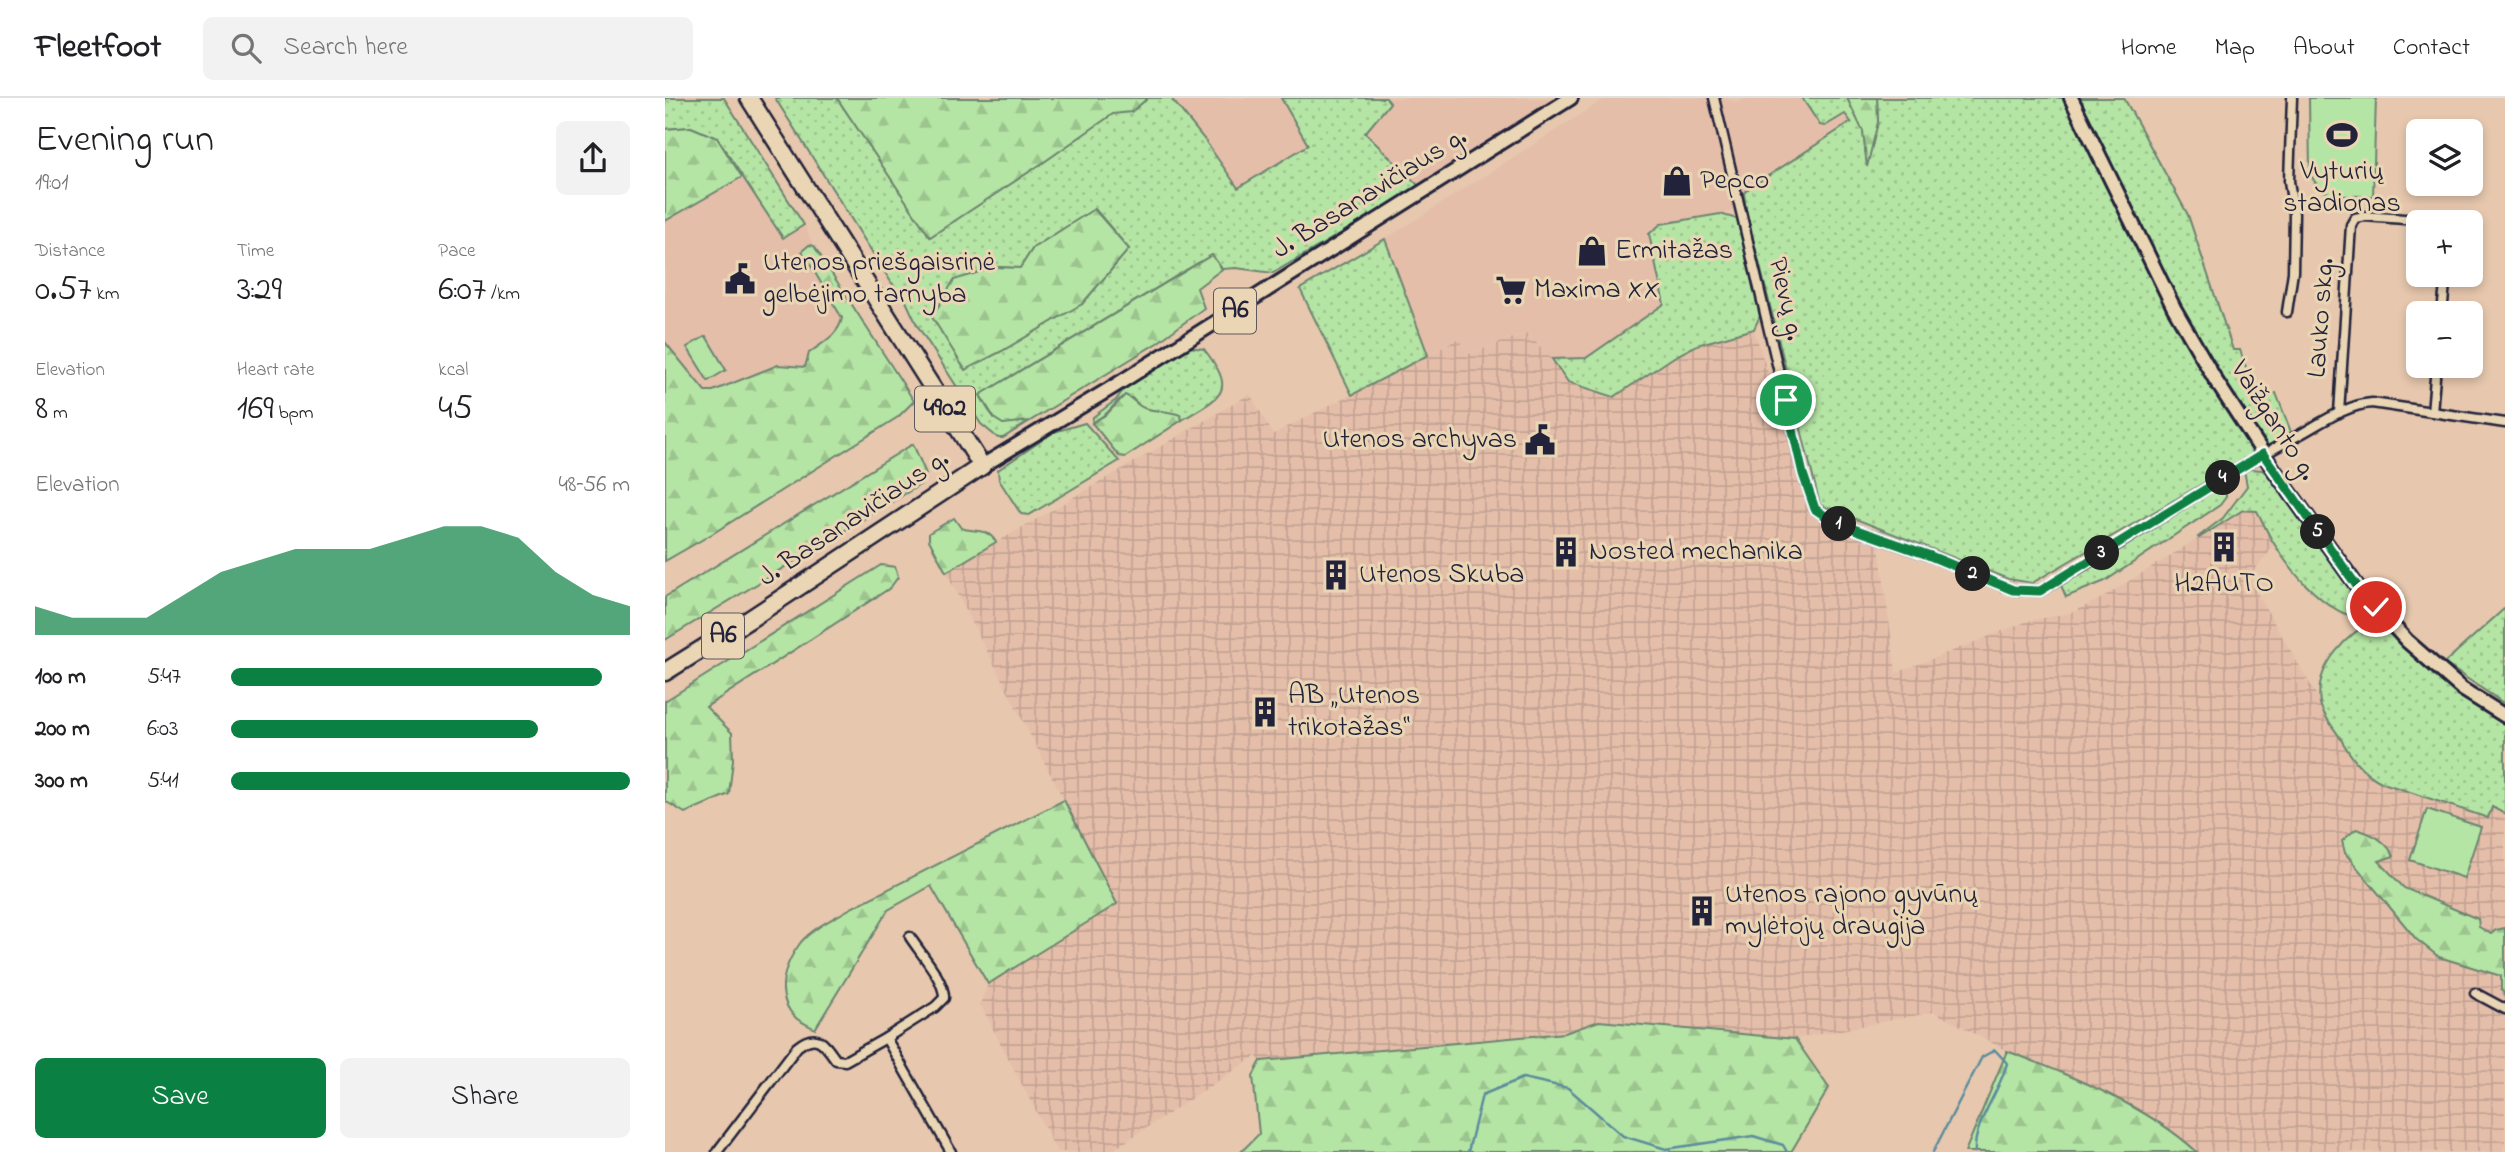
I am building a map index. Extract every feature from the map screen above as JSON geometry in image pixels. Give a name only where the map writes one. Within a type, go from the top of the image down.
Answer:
[{"type":"highway","name":"4902","points":[[749,98],[982,466]]},
{"type":"highway","name":"J. Basanavičiaus g.","points":[[665,672],[982,466]]},
{"type":"main road","name":"J. Basanavičiaus g.","points":[[982,466],[1124,381],[1571,98]]},
{"type":"main road","name":"Vaižganto g.","points":[[2071,98],[2175,308],[2216,382],[2263,454],[2376,607],[2462,689],[2505,716]]},
{"type":"street","name":"Pievų g.","points":[[1714,98],[1803,474],[1815,509],[1834,522],[1928,555],[2013,590],[2040,591],[2263,454],[2339,413],[2362,404],[2372,403],[2505,423]]},
{"type":"street","points":[[2287,312],[2293,272],[2294,225],[2289,181],[2292,98]]},
{"type":"street","name":"Lauko skg.","points":[[2339,413],[2351,225],[2355,218],[2365,216],[2406,219]]},
{"type":"street","points":[[2432,412],[2435,378]]},
{"type":"street","points":[[717,1152],[797,1046],[806,1039],[823,1042],[836,1060],[845,1061],[935,1007],[944,998],[945,991],[941,982],[910,937]]},
{"type":"street","points":[[2475,993],[2505,1009]]},
{"type":"street","points":[[886,1038],[951,1152]]},
{"type":"shaded area","points":[[1171,98],[1281,98],[1309,145],[1237,188],[1204,139]]},
{"type":"shaded area","points":[[1386,98],[1558,98],[1420,187],[1365,133],[1390,104]]},
{"type":"shaded area","points":[[1606,98],[1725,98],[1738,103],[1746,98],[1802,98],[1820,125],[1825,126],[1845,114],[1851,122],[1748,189],[1746,210],[1661,224],[1649,234],[1665,304],[1586,358],[1552,359],[1527,333],[1468,354],[1457,338],[1428,355],[1385,239]]},
{"type":"shaded area","points":[[742,177],[782,237],[804,225],[814,246],[809,245],[802,252],[842,317],[841,326],[832,337],[809,353],[806,367],[778,365],[713,391],[705,391],[665,342],[665,221]]},
{"type":"shaded area","points":[[1754,329],[1810,509],[1822,521],[1836,529],[1879,545],[1896,673],[2028,621],[2073,612],[2100,599],[2244,510],[2257,511],[2275,545],[2248,578],[2359,767],[2383,783],[2487,818],[2492,807],[2505,814],[2505,1145],[2502,1152],[2197,1152],[2150,1119],[2045,1066],[2007,1051],[1934,1012],[1795,1039],[1599,1021],[1565,1033],[1261,1061],[1256,1056],[1110,1152],[1057,1152],[980,1004],[988,984],[1117,903],[946,572],[1250,394],[1273,434],[1458,338],[1469,354],[1527,333],[1552,359],[1568,382],[1674,357],[1697,345]]},
{"type":"green space","points":[[665,98],[724,98],[804,225],[783,238],[717,138],[691,127],[665,129]]},
{"type":"green space","points":[[775,98],[837,98],[930,236],[1044,162],[1113,113],[1131,112],[1148,98],[1171,98],[1238,188],[1308,145],[1281,98],[1386,98],[1390,103],[1365,133],[1420,187],[1273,273],[1222,269],[1212,255],[1196,264],[980,395],[990,412],[999,420],[1030,421],[1003,438],[998,438],[981,424],[917,325],[906,301],[891,282]],"holes":[[[1095,209],[1129,249],[1082,304],[995,267],[1020,268],[1033,248]]]},
{"type":"green space","points":[[837,98],[1148,98],[1131,112],[1113,114],[930,237]]},
{"type":"green space","points":[[1802,98],[1847,98],[1863,131],[1867,164],[1878,122],[1877,98],[2124,98],[2188,215],[2233,350],[2240,350],[2250,379],[2245,382],[2253,402],[2276,393],[2291,432],[2032,583],[2008,579],[1820,505],[1744,193],[1851,122],[1845,114],[1825,126],[1820,125]]},
{"type":"green space","points":[[1847,98],[1877,98],[1878,122],[1867,167],[1863,131]]},
{"type":"green space","name":"Vyturių stadionas","points":[[2309,98],[2376,98],[2373,196],[2335,195],[2327,193],[2314,182],[2310,172]]},
{"type":"green space","points":[[691,127],[717,138],[742,177],[665,221],[665,129]]},
{"type":"green space","points":[[1094,209],[1129,249],[1082,304],[965,370],[932,317],[954,280],[995,267],[1020,268],[1033,248]]},
{"type":"green space","points":[[1720,214],[1737,219],[1760,316],[1754,329],[1697,345],[1614,397],[1568,382],[1552,359],[1586,358],[1664,304],[1649,234],[1661,224]]},
{"type":"green space","points":[[1385,239],[1428,355],[1352,395],[1300,289]]},
{"type":"green space","points":[[809,245],[814,246],[914,401],[898,417],[665,561],[665,342],[705,391],[713,391],[778,365],[805,367],[809,353],[834,334],[842,318],[802,251]]},
{"type":"green space","points":[[1212,255],[1222,269],[1197,288],[1204,308],[1157,343],[1030,421],[1003,424],[995,419],[980,395]]},
{"type":"green space","points":[[706,336],[726,370],[708,381],[687,347]]},
{"type":"green space","points":[[1188,347],[1204,349],[1220,375],[1222,384],[1215,399],[1182,420],[1179,415],[1141,408],[1132,398],[1120,399],[1107,413],[1092,423],[1093,417],[1116,400],[1126,386]]},
{"type":"green space","points":[[1125,395],[1142,407],[1175,413],[1180,415],[1182,420],[1125,457],[1119,456],[1092,423],[1107,414]]},
{"type":"green space","points":[[1085,423],[1119,461],[1029,515],[1021,514],[999,480],[998,470],[1054,432]]},
{"type":"green space","points":[[913,444],[926,474],[921,484],[665,640],[665,597]]},
{"type":"green space","points":[[2244,470],[2262,470],[2271,477],[2362,599],[2360,610],[2355,615],[2338,611],[2301,580],[2272,541],[2257,511],[2243,510],[2198,537],[2223,518],[2247,486]]},
{"type":"green space","points":[[2226,480],[2226,497],[2220,505],[2105,581],[2066,597],[2060,583]]},
{"type":"green space","points":[[954,518],[961,528],[985,532],[996,542],[946,572],[929,540],[929,533]]},
{"type":"green space","points":[[881,565],[895,567],[898,577],[890,588],[706,707],[732,733],[733,760],[729,794],[685,813],[665,801],[665,701]]},
{"type":"green space","points":[[2505,608],[2505,704],[2444,663]]},
{"type":"green space","points":[[2378,618],[2460,692],[2505,723],[2505,814],[2492,807],[2488,818],[2383,783],[2369,774],[2348,751],[2323,712],[2320,703],[2322,676],[2328,663],[2345,641]]},
{"type":"green space","points":[[1064,800],[1117,904],[988,984],[931,886],[888,910],[815,1029],[798,1019],[789,1009],[783,980],[795,951],[812,932],[851,908]]},
{"type":"green space","points":[[2427,809],[2481,827],[2464,878],[2410,860]]},
{"type":"green space","points":[[2356,829],[2387,846],[2394,856],[2379,861],[2404,888],[2478,919],[2479,927],[2491,934],[2505,928],[2505,996],[2501,989],[2501,976],[2439,957],[2416,939],[2345,853],[2342,841]]},
{"type":"green space","points":[[1599,1021],[1795,1039],[1829,1088],[1791,1152],[1241,1152],[1259,1134],[1253,1076],[1261,1061],[1565,1033]]},
{"type":"green space","points":[[2007,1051],[2081,1081],[2132,1106],[2156,1120],[2197,1152],[1965,1152]]},
{"type":"waterway","points":[[1933,1152],[1982,1057],[1995,1050],[2007,1063],[1978,1130],[1975,1152]]},
{"type":"waterway","points":[[1468,1152],[1482,1095],[1523,1078],[1568,1088],[1623,1136],[1666,1149],[1753,1136],[1783,1145],[1787,1152]]},
{"type":"place","name":"Vyturių stadionas","points":[[2342,135]]},
{"type":"place","name":"Pepco","points":[[1677,181]]},
{"type":"place","name":"Ermitažas","points":[[1592,251]]},
{"type":"place","name":"Utenos priešgaisrinė gelbėjimo tarnyba","points":[[740,279]]},
{"type":"place","name":"Maxima XX","points":[[1511,290]]},
{"type":"place","name":"Utenos archyvas","points":[[1540,440]]},
{"type":"place","name":"H2AUTO","points":[[2224,547]]},
{"type":"place","name":"Nosted mechanika","points":[[1566,552]]},
{"type":"place","name":"Utenos Skuba","points":[[1336,575]]},
{"type":"place","name":"AB „Utenos trikotažas“","points":[[1265,712]]},
{"type":"place","name":"Utenos rajono gyvūnų mylėtojų draugija","points":[[1702,911]]},
{"type":"route","points":[[1786,400],[1803,474],[1815,509],[1834,522],[1928,555],[2013,590],[2040,591],[2263,454],[2357,586],[2376,607]]}]
